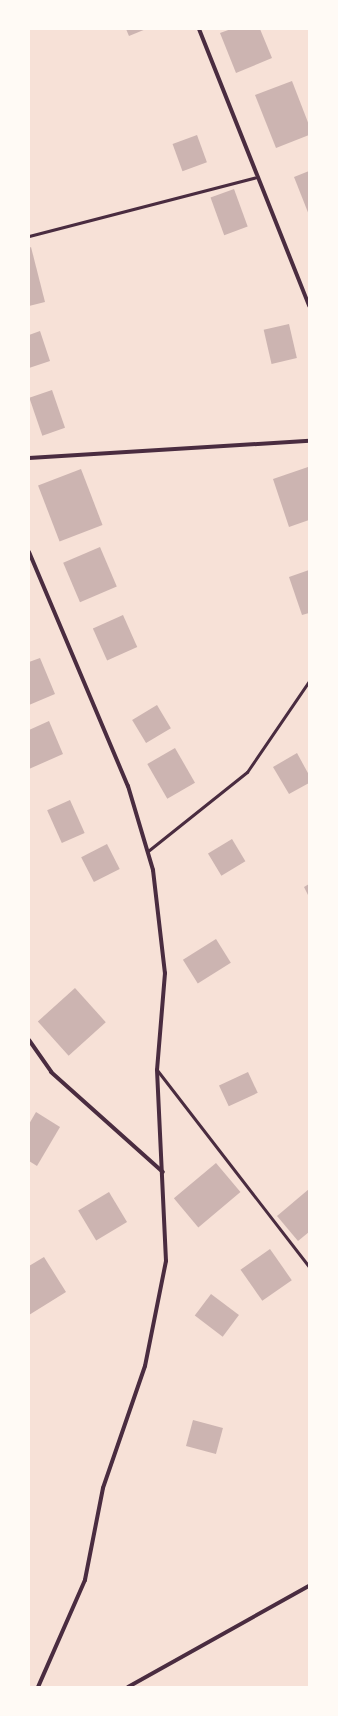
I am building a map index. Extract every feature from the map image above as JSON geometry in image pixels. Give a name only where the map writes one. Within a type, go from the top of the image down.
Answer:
[{"type":"street","points":[[199,29],[309,306]]},
{"type":"street","points":[[29,458],[309,441]]},
{"type":"street","points":[[29,552],[128,786],[153,870],[165,973],[157,1070],[163,1172],[166,1262],[145,1366],[103,1488],[84,1580],[38,1687]]},
{"type":"street","points":[[29,1040],[51,1072],[163,1172]]},
{"type":"street","points":[[128,1687],[309,1586]]},
{"type":"lane","points":[[29,236],[257,177]]},
{"type":"lane","points":[[148,851],[247,772],[309,681]]},
{"type":"lane","points":[[157,1070],[309,1267]]},
{"type":"building","points":[[126,29],[146,29],[129,36]]},
{"type":"building","points":[[231,29],[260,29],[272,58],[236,73],[220,33]]},
{"type":"building","points":[[292,81],[309,125],[309,135],[276,148],[255,95]]},
{"type":"building","points":[[197,135],[207,162],[182,171],[173,144]]},
{"type":"building","points":[[309,171],[309,215],[294,177]]},
{"type":"building","points":[[234,189],[248,227],[224,235],[211,198]]},
{"type":"building","points":[[31,247],[45,302],[29,306],[29,248]]},
{"type":"building","points":[[289,324],[297,358],[272,364],[264,330]]},
{"type":"building","points":[[40,331],[50,361],[29,368],[29,335]]},
{"type":"building","points":[[52,390],[65,428],[42,436],[29,398]]},
{"type":"building","points":[[308,467],[309,520],[289,527],[273,479]]},
{"type":"building","points":[[81,469],[103,525],[60,541],[38,485]]},
{"type":"building","points":[[100,547],[117,587],[80,602],[63,563]]},
{"type":"building","points":[[309,570],[309,613],[302,615],[289,577]]},
{"type":"building","points":[[123,615],[137,647],[107,660],[93,628]]},
{"type":"building","points":[[40,658],[55,694],[29,705],[29,662]]},
{"type":"building","points":[[157,705],[171,728],[146,743],[132,720]]},
{"type":"building","points":[[49,721],[63,754],[29,769],[29,730]]},
{"type":"building","points":[[175,748],[195,783],[167,799],[147,764]]},
{"type":"building","points":[[297,753],[309,775],[309,783],[289,794],[273,767]]},
{"type":"building","points":[[70,800],[85,833],[62,843],[47,810]]},
{"type":"building","points":[[232,839],[245,861],[221,876],[208,853]]},
{"type":"building","points":[[107,844],[120,869],[94,882],[81,857]]},
{"type":"building","points":[[309,884],[309,897],[304,887]]},
{"type":"building","points":[[216,939],[231,963],[198,983],[183,960]]},
{"type":"building","points":[[75,988],[106,1022],[69,1056],[38,1021]]},
{"type":"building","points":[[248,1072],[258,1093],[229,1106],[219,1086]]},
{"type":"building","points":[[36,1112],[60,1127],[37,1166],[29,1161],[29,1124]]},
{"type":"building","points":[[216,1163],[240,1192],[198,1227],[174,1198]]},
{"type":"building","points":[[309,1189],[309,1232],[298,1241],[277,1216]]},
{"type":"building","points":[[109,1192],[127,1222],[96,1241],[78,1211]]},
{"type":"building","points":[[270,1249],[292,1280],[262,1301],[241,1270]]},
{"type":"building","points":[[44,1257],[66,1292],[29,1315],[29,1266]]},
{"type":"building","points":[[211,1294],[239,1315],[223,1337],[195,1316]]},
{"type":"building","points":[[193,1420],[223,1428],[216,1454],[186,1446]]}]
